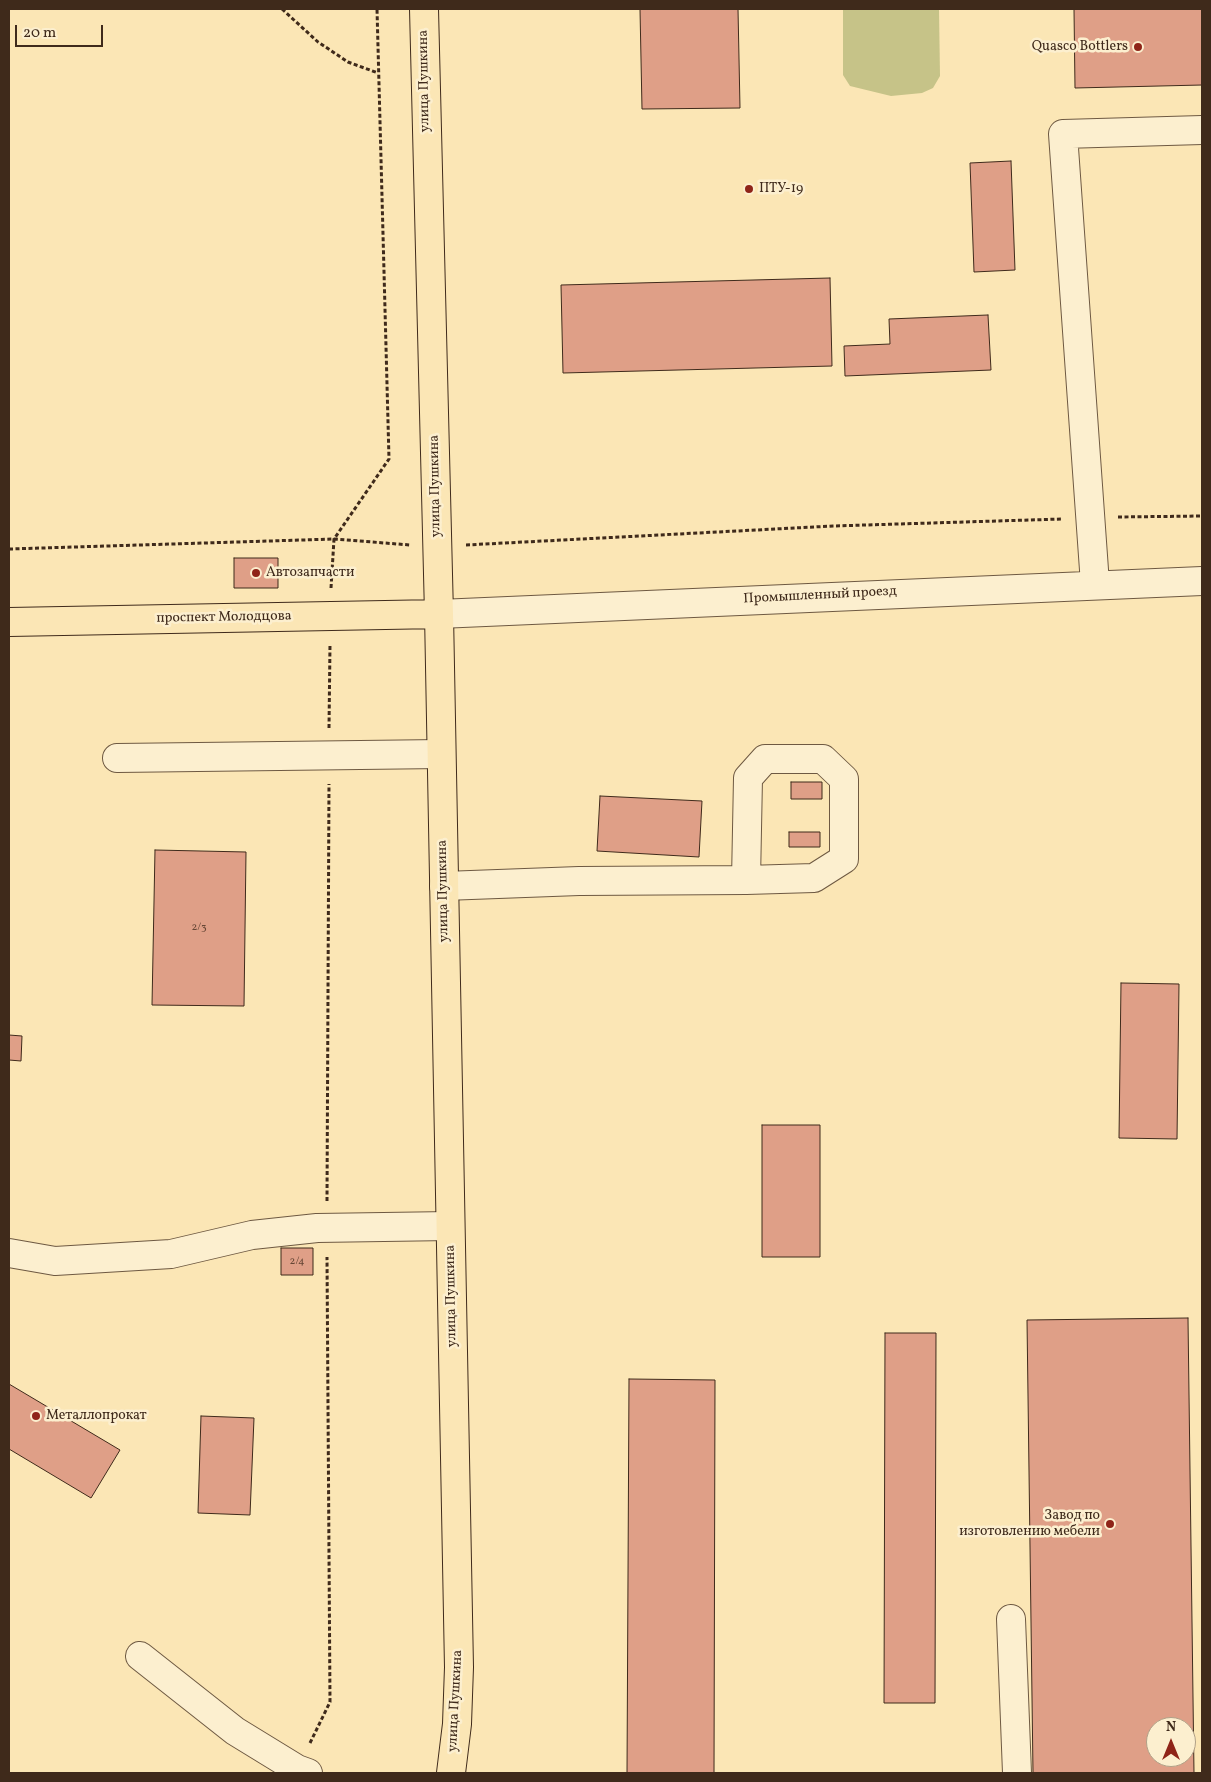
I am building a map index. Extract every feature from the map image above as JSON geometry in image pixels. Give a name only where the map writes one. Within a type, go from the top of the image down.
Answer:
[{"type":"main road","name":"улица Пушкина","points":[[424,9],[439,614],[459,1667],[457,1724],[451,1773]]},
{"type":"main road","name":"проспект Молодцова","points":[[9,622],[439,614]]},
{"type":"street","points":[[1095,584],[1063,134],[1202,130]]},
{"type":"street","name":"Промышленный проезд","points":[[439,614],[1095,584],[1202,581]]},
{"type":"street","points":[[117,758],[441,754]]},
{"type":"street","points":[[444,886],[579,881],[746,880],[814,878],[844,859],[844,780],[823,759],[765,759],[748,778],[746,880]]},
{"type":"street","points":[[9,1253],[55,1261],[171,1254],[252,1235],[317,1228],[450,1226]]},
{"type":"street","points":[[1011,1619],[1018,1773]]},
{"type":"street","points":[[140,1656],[235,1731],[303,1771]]},
{"type":"path","points":[[282,9],[318,42],[348,62],[378,73]]},
{"type":"path","points":[[303,1771],[330,1702],[327,1229],[330,616],[334,539],[389,459],[377,9]]},
{"type":"path","points":[[9,549],[334,539],[437,547],[833,526],[1202,516]]},
{"type":"shaded area","points":[[843,9],[939,9],[940,76],[933,88],[922,93],[891,96],[850,86],[843,75]]},
{"type":"building","points":[[640,9],[738,9],[740,108],[642,109]]},
{"type":"building","name":"Quasco Bottlers","points":[[1074,9],[1202,9],[1202,85],[1075,88]]},
{"type":"building","points":[[1011,161],[1015,270],[974,272],[970,163]]},
{"type":"building","points":[[830,278],[832,366],[563,373],[561,285]]},
{"type":"building","points":[[988,315],[991,370],[845,376],[844,346],[890,344],[889,319]]},
{"type":"building","name":"Автозапчасти","points":[[234,558],[278,558],[278,588],[234,588]]},
{"type":"building","points":[[791,782],[822,782],[822,799],[791,799]]},
{"type":"building","points":[[600,796],[702,801],[699,857],[597,851]]},
{"type":"building","points":[[789,832],[820,832],[820,847],[789,847]]},
{"type":"building","points":[[155,850],[246,852],[244,1006],[152,1005]]},
{"type":"building","points":[[1121,983],[1179,984],[1177,1139],[1119,1138]]},
{"type":"building","points":[[9,1035],[22,1036],[21,1061],[9,1060]]},
{"type":"building","points":[[762,1125],[820,1125],[820,1257],[762,1257]]},
{"type":"building","points":[[281,1248],[313,1248],[313,1275],[281,1275]]},
{"type":"building","name":"Завод по изготовлению мебели","points":[[1188,1318],[1193,1717],[1146,1717],[1146,1767],[1194,1767],[1194,1773],[1033,1773],[1027,1320]]},
{"type":"building","points":[[885,1333],[936,1333],[935,1703],[884,1703]]},
{"type":"building","points":[[629,1379],[715,1380],[714,1773],[627,1773]]},
{"type":"building","name":"Металлопрокат","points":[[9,1384],[120,1450],[91,1498],[9,1449]]},
{"type":"building","points":[[201,1416],[254,1418],[250,1515],[198,1513]]},
{"type":"place","name":"Quasco Bottlers","points":[[1138,47]]},
{"type":"place","name":"ПТУ-19","points":[[749,189]]},
{"type":"place","name":"Автозапчасти","points":[[256,573]]},
{"type":"place","name":"Металлопрокат","points":[[36,1416]]},
{"type":"place","name":"Завод по изготовлению мебели","points":[[1110,1524]]}]
